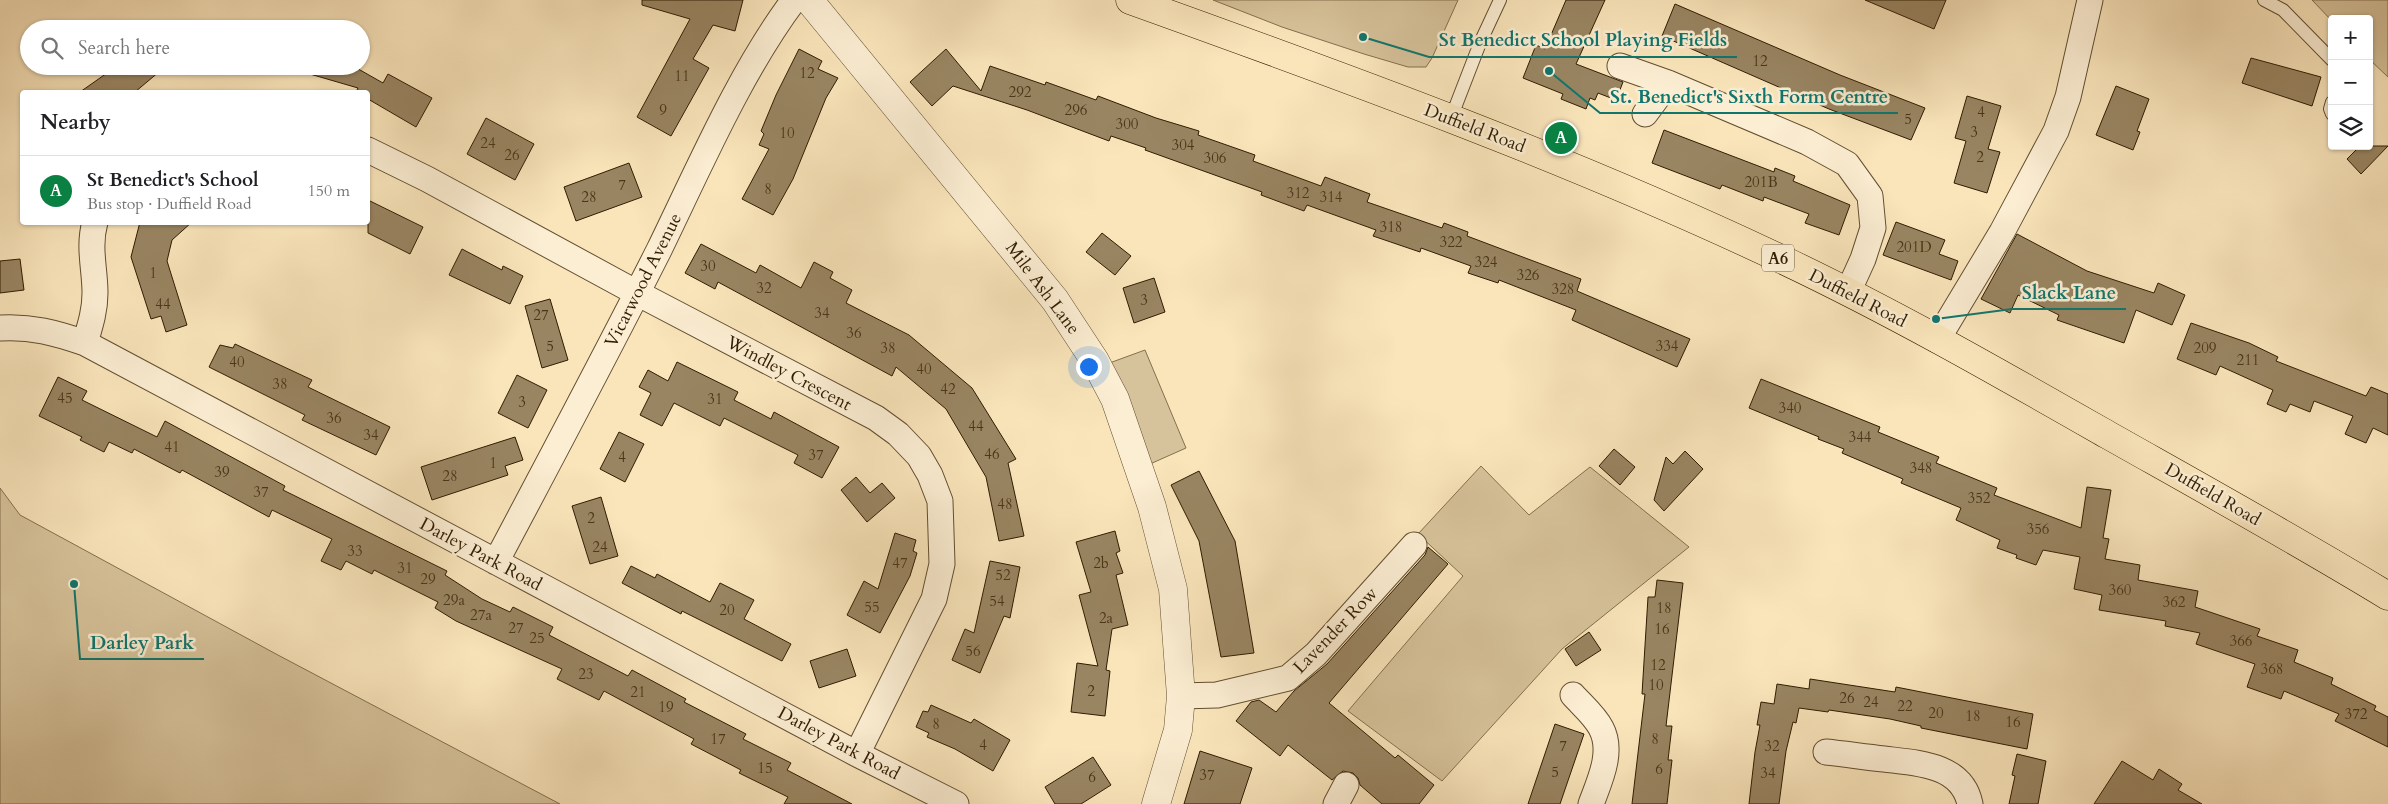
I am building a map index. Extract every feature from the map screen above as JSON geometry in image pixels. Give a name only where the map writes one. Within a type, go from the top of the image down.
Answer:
[{"type":"main road","name":"Duffield Road","points":[[1130,0],[1451,118],[1606,181],[1737,239],[1848,292],[2043,398],[2388,596]]},
{"type":"street","name":"Vicarwood Avenue","points":[[496,562],[637,293],[727,113],[765,42],[794,0]]},
{"type":"street","name":"Mile Ash Lane","points":[[809,0],[1055,300],[1095,360],[1115,399],[1152,507],[1173,589],[1181,696],[1178,730],[1156,804]]},
{"type":"street","points":[[1937,340],[2002,232],[2056,131],[2068,97],[2090,0]]},
{"type":"street","points":[[1620,66],[1668,83],[1807,142],[1846,164],[1870,196],[1873,228],[1863,259],[1848,292]]},
{"type":"street","points":[[1645,114],[1668,83]]},
{"type":"street","name":"Windley Crescent","points":[[370,151],[427,179],[637,293],[876,418],[898,434],[919,456],[930,475],[940,501],[942,564],[934,600],[857,754]]},
{"type":"street","points":[[85,343],[93,317],[95,292],[91,255],[96,225]]},
{"type":"street","name":"Darley Park Road","points":[[0,328],[30,328],[53,332],[85,343],[857,754],[956,804]]},
{"type":"street","name":"Lavender Row","points":[[1181,696],[1217,695],[1288,678],[1316,654],[1414,545]]},
{"type":"street","points":[[1573,695],[1602,729],[1605,764],[1592,804]]},
{"type":"street","points":[[1826,752],[1920,763],[1937,768],[1947,772],[1965,788],[1970,804]]},
{"type":"lane","points":[[1451,118],[1480,43],[1500,0]]},
{"type":"lane","points":[[2264,0],[2283,10],[2328,56]]},
{"type":"shaded area","points":[[1213,0],[1458,0],[1432,58],[1426,67],[1408,67],[1282,27]]},
{"type":"shaded area","points":[[2312,0],[2388,0],[2388,77],[2373,63],[2373,15],[2328,15],[2328,17]]},
{"type":"shaded area","points":[[1145,350],[1186,448],[1150,464],[1104,365]]},
{"type":"shaded area","points":[[1481,466],[1529,515],[1590,467],[1689,547],[1562,649],[1442,781],[1348,711],[1463,576],[1418,534]]},
{"type":"shaded area","points":[[0,488],[20,515],[276,654],[560,804],[0,804]]},
{"type":"building","points":[[642,0],[743,0],[735,31],[713,25],[693,59],[709,68],[671,136],[637,117],[690,19],[642,5]]},
{"type":"building","points":[[1566,0],[1605,0],[1576,64],[1623,82],[1616,100],[1598,93],[1595,100],[1590,98],[1586,109],[1561,99],[1563,94],[1523,78],[1536,45],[1545,49]]},
{"type":"building","points":[[1865,0],[1946,0],[1934,29]]},
{"type":"building","points":[[1675,4],[1840,75],[1925,108],[1911,140],[1829,109],[1662,36]]},
{"type":"building","points":[[799,49],[822,61],[818,69],[838,78],[826,98],[793,179],[773,215],[742,199],[769,149],[759,145],[764,134],[761,131],[776,95]]},
{"type":"building","points":[[946,49],[981,91],[990,66],[1045,85],[1046,82],[1096,100],[1098,96],[1156,118],[1199,131],[1198,135],[1255,155],[1253,161],[1321,186],[1325,177],[1370,194],[1367,202],[1442,228],[1444,223],[1468,232],[1467,236],[1581,279],[1577,291],[1690,339],[1677,367],[1572,320],[1576,310],[1499,280],[1498,283],[1468,273],[1471,266],[1421,248],[1420,252],[1373,236],[1376,230],[1307,205],[1304,211],[1261,195],[1262,192],[1145,150],[1146,148],[1111,136],[1109,141],[1027,110],[953,86],[932,106],[910,82]]},
{"type":"building","points":[[2251,58],[2321,77],[2312,106],[2242,83]]},
{"type":"building","points":[[388,74],[432,98],[416,127],[370,100],[370,90],[357,90],[358,88],[313,75],[369,75],[383,83]]},
{"type":"building","points":[[104,75],[155,75],[137,90],[83,90]]},
{"type":"building","points":[[2116,86],[2149,99],[2137,131],[2140,132],[2133,150],[2096,135]]},
{"type":"building","points":[[1967,96],[2001,106],[1988,149],[2000,152],[1987,193],[1954,183],[1966,141],[1955,138]]},
{"type":"building","points":[[486,118],[534,144],[515,180],[467,154]]},
{"type":"building","points":[[1664,130],[1774,172],[1775,168],[1795,176],[1793,181],[1850,205],[1839,235],[1805,223],[1809,214],[1764,197],[1763,201],[1722,185],[1720,189],[1652,163]]},
{"type":"building","points":[[2373,146],[2388,146],[2361,174],[2347,159],[2356,150],[2373,150]]},
{"type":"building","points":[[629,163],[642,197],[576,221],[564,187]]},
{"type":"building","points":[[370,201],[423,227],[410,254],[368,233]]},
{"type":"building","points":[[1896,222],[1945,240],[1939,254],[1958,261],[1951,280],[1883,255]]},
{"type":"building","points":[[139,225],[189,225],[172,240],[167,261],[187,325],[166,332],[161,316],[151,319],[131,257]]},
{"type":"building","points":[[1102,233],[1131,256],[1115,275],[1086,252]]},
{"type":"building","points":[[2017,234],[2087,271],[2154,293],[2158,283],[2185,295],[2172,325],[2136,310],[2124,343],[2057,320],[2059,315],[2018,295],[2010,313],[1981,299]]},
{"type":"building","points":[[701,244],[756,273],[760,265],[801,288],[814,262],[833,272],[830,278],[852,290],[846,303],[909,335],[972,388],[1016,459],[1008,463],[1024,536],[999,541],[986,477],[946,409],[896,367],[892,376],[718,282],[715,289],[685,273]]},
{"type":"building","points":[[462,249],[502,270],[503,266],[523,276],[510,304],[449,275]]},
{"type":"building","points":[[20,259],[24,290],[0,293],[0,261]]},
{"type":"building","points":[[1154,278],[1165,312],[1134,323],[1123,288]]},
{"type":"building","points":[[550,299],[568,360],[542,368],[525,306]]},
{"type":"building","points":[[2191,323],[2249,343],[2278,357],[2276,361],[2366,396],[2371,387],[2388,394],[2388,435],[2373,428],[2366,443],[2345,434],[2353,416],[2314,401],[2310,412],[2290,404],[2286,412],[2267,404],[2273,390],[2220,366],[2216,375],[2177,359]]},
{"type":"building","points":[[235,344],[312,380],[308,387],[390,427],[376,455],[302,420],[305,415],[209,367],[220,345],[233,348]]},
{"type":"building","points":[[677,362],[738,392],[734,400],[771,419],[774,412],[839,447],[822,478],[794,463],[798,455],[724,418],[720,426],[674,403],[662,426],[640,415],[651,393],[639,387],[648,370],[668,381]]},
{"type":"building","points":[[517,375],[547,390],[528,428],[498,413]]},
{"type":"building","points":[[58,377],[87,391],[82,400],[157,437],[165,421],[285,486],[283,490],[447,571],[445,575],[482,599],[510,612],[513,607],[553,627],[549,635],[628,676],[632,670],[686,699],[684,702],[746,734],[743,739],[791,763],[787,770],[852,804],[784,804],[788,797],[739,773],[741,770],[691,744],[694,739],[604,691],[599,700],[557,679],[562,669],[456,621],[435,608],[438,602],[374,570],[372,574],[346,561],[341,570],[321,561],[332,539],[272,510],[269,517],[182,470],[180,473],[134,449],[132,453],[109,442],[104,452],[80,440],[82,437],[39,416]]},
{"type":"building","points":[[1761,379],[1880,427],[1878,432],[1939,457],[1936,463],[1997,488],[1994,495],[2081,528],[2087,487],[2111,490],[2103,538],[2109,539],[2105,559],[2140,565],[2138,580],[2198,591],[2195,607],[2260,629],[2257,636],[2298,650],[2294,662],[2333,678],[2331,684],[2376,706],[2374,710],[2388,717],[2388,747],[2335,721],[2339,714],[2284,691],[2281,699],[2247,687],[2255,664],[2196,644],[2200,633],[2165,626],[2166,621],[2099,610],[2102,595],[2074,589],[2080,557],[2043,550],[2036,565],[2016,558],[2017,555],[1997,548],[2000,540],[1956,520],[1961,508],[1901,483],[1903,479],[1842,453],[1844,449],[1818,439],[1819,437],[1749,408]]},
{"type":"building","points":[[619,432],[644,444],[625,482],[600,469]]},
{"type":"building","points":[[515,437],[523,460],[505,466],[508,475],[432,500],[421,467]]},
{"type":"building","points":[[1614,449],[1635,467],[1620,485],[1599,466]]},
{"type":"building","points":[[1685,451],[1703,469],[1664,511],[1654,500],[1666,457],[1673,464]]},
{"type":"building","points":[[1199,471],[1235,541],[1254,653],[1221,657],[1199,541],[1171,485]]},
{"type":"building","points":[[856,477],[870,493],[882,483],[895,498],[867,522],[841,490]]},
{"type":"building","points":[[601,497],[618,556],[590,564],[572,506]]},
{"type":"building","points":[[1115,531],[1120,551],[1116,553],[1123,573],[1116,575],[1128,625],[1112,629],[1106,670],[1110,671],[1105,716],[1071,712],[1077,663],[1098,666],[1079,595],[1091,592],[1076,542]]},
{"type":"building","points":[[895,533],[916,540],[913,551],[917,553],[910,576],[880,633],[847,615],[864,581],[878,589]]},
{"type":"building","points":[[1428,547],[1448,564],[1329,703],[1395,758],[1398,755],[1434,785],[1419,804],[1382,804],[1360,785],[1358,778],[1353,773],[1343,771],[1332,780],[1288,745],[1280,756],[1236,721],[1251,702],[1259,700],[1276,712],[1294,691],[1327,664],[1425,555]]},
{"type":"building","points":[[990,561],[1020,567],[1010,618],[1004,616],[980,673],[952,660],[965,629],[974,633]]},
{"type":"building","points":[[631,566],[655,578],[657,574],[710,602],[720,583],[754,600],[744,619],[791,644],[782,661],[682,611],[681,614],[622,583]]},
{"type":"building","points":[[1657,580],[1683,583],[1666,726],[1672,726],[1668,760],[1672,760],[1667,804],[1632,804],[1645,694],[1642,694],[1648,597],[1655,597]]},
{"type":"building","points":[[1589,632],[1601,650],[1576,666],[1565,649]]},
{"type":"building","points":[[847,649],[856,676],[819,688],[810,661]]},
{"type":"building","points":[[1810,679],[1895,692],[1896,687],[2033,714],[2027,749],[1921,728],[1921,726],[1890,719],[1829,710],[1828,712],[1799,708],[1796,723],[1793,722],[1786,751],[1779,804],[1749,804],[1760,725],[1757,725],[1761,702],[1774,704],[1777,684],[1809,689]]},
{"type":"building","points":[[931,705],[971,723],[974,719],[1010,740],[993,771],[955,749],[927,737],[929,733],[916,727],[923,711],[928,712]]},
{"type":"building","points":[[1555,724],[1584,734],[1560,804],[1528,804]]},
{"type":"building","points":[[1200,751],[1252,768],[1240,804],[1184,804]]},
{"type":"building","points":[[2017,754],[2046,761],[2038,804],[2009,804],[2015,776],[2012,775]]},
{"type":"building","points":[[1093,757],[1111,785],[1081,804],[1055,804],[1045,787]]},
{"type":"building","points":[[2122,761],[2153,780],[2159,769],[2182,784],[2178,790],[2202,804],[2094,804]]},
{"type":"place","name":"St Benedict School Playing Fields","points":[[1363,37]]},
{"type":"place","name":"St. Benedict's Sixth Form Centre","points":[[1549,71]]},
{"type":"place","name":"St Benedict's School","points":[[1561,138]]},
{"type":"place","name":"Slack Lane","points":[[1936,319]]},
{"type":"place","name":"Darley Park","points":[[74,584]]}]
